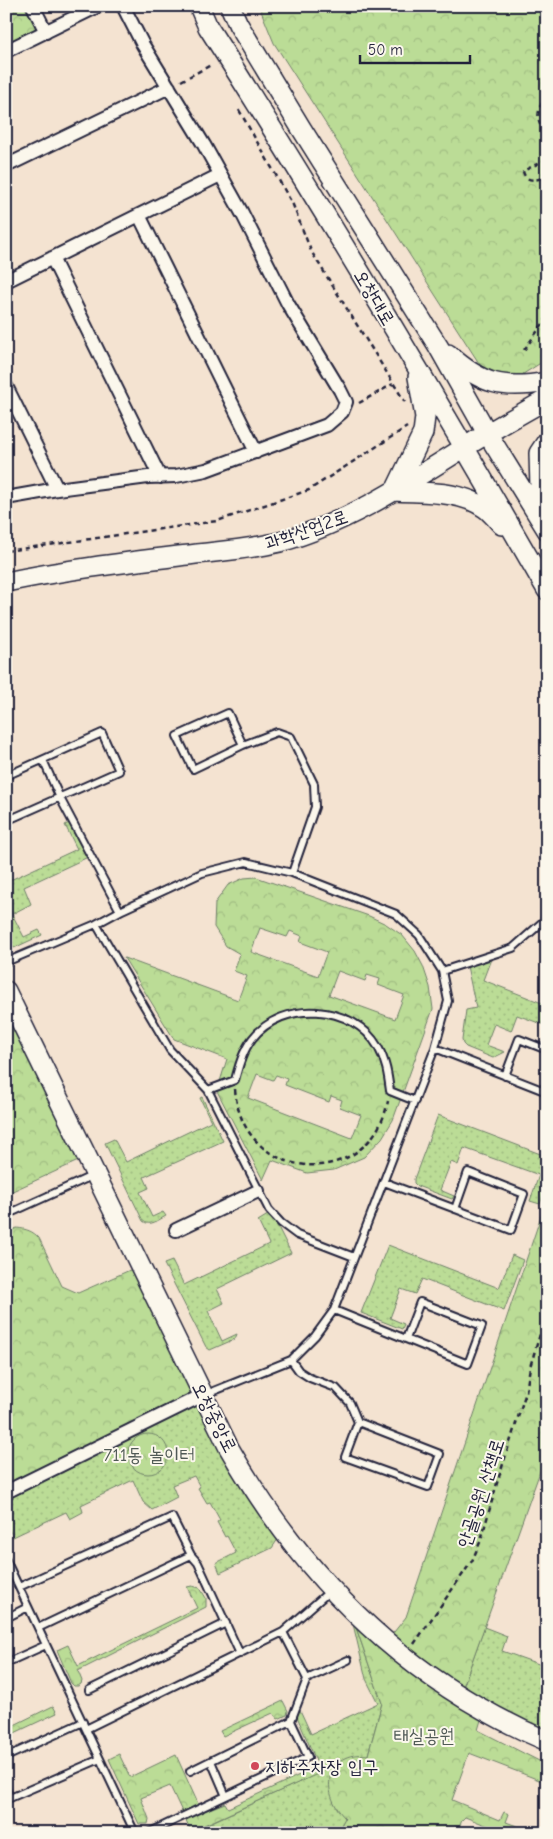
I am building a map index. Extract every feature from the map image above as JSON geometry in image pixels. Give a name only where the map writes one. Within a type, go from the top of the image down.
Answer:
[{"type":"main road","name":"오창대로","points":[[199,6],[208,27],[285,148],[416,365],[547,590]]},
{"type":"main road","name":"오창대로","points":[[230,6],[238,24],[438,346],[547,530]]},
{"type":"main road","points":[[438,346],[464,369],[485,381],[507,386],[528,386],[547,382]]},
{"type":"main road","points":[[416,365],[425,417],[423,433],[395,491],[435,493],[462,497],[484,508],[520,543]]},
{"type":"main road","name":"과학산업2로","points":[[6,582],[39,575],[280,542],[352,513],[395,491],[547,399]]},
{"type":"main road","points":[[547,441],[539,453],[540,488],[547,509]]},
{"type":"main road","name":"오창중앙로","points":[[6,991],[229,1448],[264,1506],[307,1563],[349,1607],[404,1658],[452,1691],[484,1710],[519,1729],[547,1741]]},
{"type":"street","points":[[33,6],[46,32]]},
{"type":"street","points":[[6,51],[98,6]]},
{"type":"street","points":[[6,498],[58,489],[206,470],[327,425],[342,412],[346,402],[288,304],[220,175],[143,45],[123,6]]},
{"type":"street","points":[[6,166],[169,87]]},
{"type":"street","points":[[6,281],[220,175]]},
{"type":"street","points":[[139,215],[256,452]]},
{"type":"street","points":[[52,258],[160,477]]},
{"type":"street","points":[[6,386],[58,489]]},
{"type":"street","points":[[176,1230],[258,1190]]},
{"type":"street","points":[[6,1492],[203,1395]]},
{"type":"lane","points":[[243,745],[228,713],[177,736],[193,769],[243,745],[277,732],[290,737],[314,784],[315,807],[292,872]]},
{"type":"lane","points":[[6,776],[102,733],[119,771],[6,821]]},
{"type":"lane","points":[[43,760],[60,798],[120,911]]},
{"type":"lane","points":[[6,962],[96,924],[202,873],[246,862],[292,872],[396,914],[419,934],[442,970],[448,1001],[435,1048],[334,1310],[315,1336],[291,1360],[203,1395]]},
{"type":"lane","points":[[442,970],[513,948],[547,918]]},
{"type":"lane","points":[[96,924],[170,1050],[208,1090],[268,1210],[297,1235],[354,1257]]},
{"type":"lane","points":[[208,1090],[234,1080],[241,1058],[253,1037],[271,1022],[294,1013],[317,1011],[340,1016],[361,1028],[377,1046],[387,1068],[390,1091],[415,1100]]},
{"type":"lane","points":[[505,1076],[519,1039],[547,1050]]},
{"type":"lane","points":[[435,1048],[547,1092]]},
{"type":"lane","points":[[384,1182],[455,1209],[511,1230],[524,1194],[468,1172],[455,1209]]},
{"type":"lane","points":[[6,1215],[95,1174]]},
{"type":"lane","points":[[334,1310],[468,1364],[482,1326],[420,1302],[406,1339]]},
{"type":"lane","points":[[291,1360],[298,1371],[336,1388],[350,1403],[358,1422],[345,1457],[428,1487],[440,1454],[358,1422]]},
{"type":"lane","points":[[19,1587],[172,1517],[191,1555],[198,1562],[240,1654]]},
{"type":"lane","points":[[38,1628],[191,1555]]},
{"type":"lane","points":[[6,1560],[135,1833]]},
{"type":"lane","points":[[86,1729],[283,1632],[332,1589]]},
{"type":"lane","points":[[6,1618],[28,1607]]},
{"type":"lane","points":[[88,1690],[226,1623]]},
{"type":"lane","points":[[283,1632],[307,1679]]},
{"type":"lane","points":[[6,1663],[46,1645]]},
{"type":"lane","points":[[190,1771],[291,1721],[307,1679],[348,1660]]},
{"type":"lane","points":[[148,1833],[308,1757],[291,1721]]},
{"type":"lane","points":[[6,1757],[83,1722]]},
{"type":"lane","points":[[6,1789],[10,1798],[100,1759]]},
{"type":"lane","points":[[211,1761],[223,1782],[226,1796]]},
{"type":"path","points":[[536,6],[547,13]]},
{"type":"path","points":[[169,87],[213,64]]},
{"type":"path","points":[[547,95],[539,105],[538,119],[542,129],[547,134]]},
{"type":"path","points":[[236,105],[293,205],[311,251],[407,406]]},
{"type":"path","points":[[547,159],[523,171],[524,176],[528,179],[536,180],[547,177]]},
{"type":"path","points":[[524,350],[547,318]]},
{"type":"path","points":[[342,412],[394,384]]},
{"type":"path","points":[[6,551],[217,520],[309,490],[408,426]]},
{"type":"path","points":[[234,1080],[236,1105],[245,1128],[261,1147],[283,1160],[307,1166],[332,1164],[354,1154],[373,1137],[385,1115],[390,1091]]},
{"type":"path","name":"안골공원 산책로","points":[[404,1658],[472,1561],[481,1540],[523,1401],[530,1367],[541,1332],[547,1320]]},
{"type":"green space","points":[[6,6],[33,6],[46,32],[6,51]]},
{"type":"green space","points":[[259,6],[547,6],[547,359],[520,376],[484,371],[274,43]]},
{"type":"green space","points":[[71,822],[88,857],[24,887],[31,904],[12,914],[24,937],[39,930],[42,935],[14,948],[6,937],[6,882],[77,849],[65,825]]},
{"type":"green space","points":[[256,877],[369,916],[386,924],[402,935],[415,951],[423,966],[430,987],[433,1009],[393,1120],[382,1138],[364,1157],[334,1170],[307,1173],[272,1160],[263,1180],[217,1091],[227,1059],[174,1039],[124,958],[238,1000],[247,976],[234,971],[240,954],[226,946],[214,927],[215,903],[228,885],[244,878]],"holes":[[[260,928],[287,937],[290,931],[302,936],[300,942],[327,952],[318,976],[251,952]],[[338,971],[365,981],[367,975],[380,979],[378,985],[404,995],[395,1019],[329,995]],[[257,1074],[273,1080],[276,1075],[287,1079],[285,1085],[329,1102],[331,1096],[342,1100],[340,1107],[361,1115],[352,1138],[248,1098]]]},
{"type":"green space","points":[[491,959],[483,980],[547,1005],[547,1026],[517,1015],[511,1031],[494,1024],[486,1045],[505,1052],[493,1058],[466,1047],[462,1040],[466,1010],[476,1008],[467,966]]},
{"type":"green space","points":[[6,991],[87,1157],[6,1194]]},
{"type":"green space","points":[[202,1097],[223,1141],[144,1177],[149,1188],[140,1192],[152,1217],[163,1212],[166,1216],[154,1222],[146,1223],[143,1221],[105,1143],[114,1139],[126,1162],[211,1121],[200,1098]]},
{"type":"green space","points":[[438,1115],[543,1155],[547,1146],[547,1185],[540,1204],[530,1201],[539,1175],[464,1148],[458,1165],[451,1162],[440,1190],[454,1196],[452,1199],[417,1186],[414,1183],[414,1179]]},
{"type":"green space","name":"태실공원","points":[[547,1198],[547,1452],[460,1695],[484,1710],[478,1730],[547,1765],[547,1783],[469,1753],[452,1800],[500,1820],[504,1812],[509,1814],[506,1822],[536,1833],[506,1833],[465,1817],[457,1833],[442,1828],[440,1833],[337,1833],[345,1818],[337,1808],[332,1796],[331,1775],[335,1766],[343,1759],[354,1755],[368,1755],[382,1703],[349,1607],[386,1642],[406,1617]]},
{"type":"green space","points":[[271,1213],[291,1253],[217,1289],[224,1303],[208,1311],[222,1341],[237,1334],[235,1339],[210,1350],[206,1347],[164,1264],[172,1261],[184,1285],[269,1244],[258,1221]]},
{"type":"green space","points":[[17,1228],[29,1231],[39,1238],[62,1286],[78,1293],[139,1266],[203,1395],[6,1492],[6,1233]]},
{"type":"green space","points":[[388,1245],[499,1288],[512,1255],[523,1260],[504,1311],[422,1279],[415,1294],[401,1289],[390,1318],[404,1324],[402,1329],[361,1313]]},
{"type":"green space","points":[[203,1395],[278,1539],[272,1548],[220,1573],[216,1563],[236,1553],[217,1522],[220,1520],[210,1502],[207,1503],[198,1488],[200,1487],[194,1476],[172,1485],[177,1497],[152,1510],[143,1502],[133,1480],[81,1505],[83,1512],[70,1519],[66,1512],[13,1537],[6,1524],[6,1492]]},
{"type":"green space","name":"711동 놀이터","points":[[152,1434],[159,1437],[165,1443],[168,1454],[167,1462],[159,1471],[152,1474],[144,1474],[137,1471],[129,1462],[128,1450],[131,1443],[140,1435]]},
{"type":"green space","points":[[187,1587],[200,1588],[206,1598],[206,1607],[78,1671],[82,1681],[81,1684],[74,1686],[71,1683],[57,1650],[68,1645],[78,1666],[197,1608]]},
{"type":"green space","points":[[349,1607],[382,1703],[356,1799],[337,1833],[188,1833],[321,1772],[295,1712],[300,1710],[311,1734],[378,1703],[366,1679]]},
{"type":"green space","points":[[484,1627],[507,1636],[502,1651],[547,1667],[547,1741],[460,1696]]},
{"type":"green space","points":[[283,1701],[288,1711],[287,1715],[278,1719],[273,1713],[223,1736],[220,1731]]},
{"type":"green space","points":[[53,1706],[57,1713],[6,1737],[6,1729]]},
{"type":"green space","points":[[119,1754],[130,1777],[176,1755],[200,1808],[204,1811],[225,1803],[228,1808],[319,1766],[322,1772],[191,1831],[170,1786],[141,1798],[149,1819],[148,1824],[139,1824],[109,1759]]},
{"type":"place","name":"지하주차장 입구","points":[[255,1766]]}]
